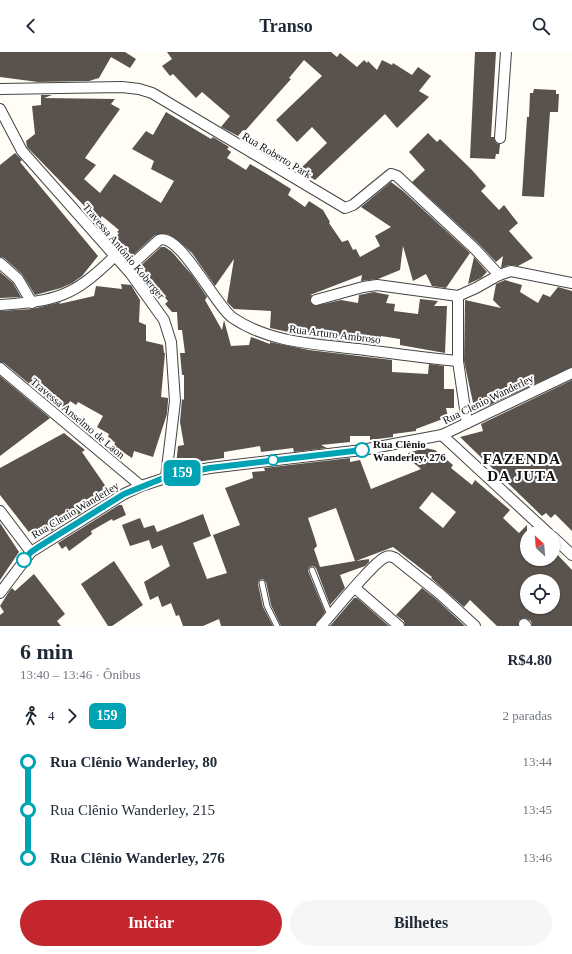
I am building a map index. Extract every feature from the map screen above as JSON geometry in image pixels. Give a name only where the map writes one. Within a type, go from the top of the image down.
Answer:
[{"type":"street","points":[[500,138],[506,52]]},
{"type":"street","name":"Rua Roberto Park","points":[[0,89],[122,88],[139,89],[152,93],[345,208],[352,205],[392,174],[476,249],[499,275]]},
{"type":"street","name":"Travessa Antônio Koberger","points":[[0,109],[22,151],[127,269],[164,320],[171,342],[175,401],[166,477]]},
{"type":"street","name":"Rua Arturo Ambroso","points":[[127,269],[159,240],[165,239],[173,243],[184,253],[223,309],[233,318],[248,326],[291,341],[458,361]]},
{"type":"street","points":[[0,306],[32,303],[57,298],[76,289],[97,274],[115,256]]},
{"type":"street","points":[[0,263],[18,280],[32,303]]},
{"type":"street","points":[[316,300],[363,287],[377,285],[458,296],[499,275],[511,271],[572,283]]},
{"type":"street","points":[[458,296],[458,361],[467,423]]},
{"type":"street","name":"Travessa Anselmo de Laon","points":[[0,368],[141,486]]},
{"type":"street","name":"Rua Clenio Wanderley","points":[[0,593],[31,552],[124,494],[141,486],[166,477],[210,468],[362,450],[442,435],[572,373]]},
{"type":"street","points":[[442,435],[540,526]]},
{"type":"street","points":[[0,511],[31,552]]},
{"type":"street","points":[[560,544],[572,555]]},
{"type":"street","points":[[321,626],[385,557],[390,556],[395,558],[440,594],[475,626]]},
{"type":"street","points":[[355,588],[399,626]]},
{"type":"lane","points":[[312,570],[331,616]]},
{"type":"lane","points":[[262,583],[267,606],[277,626]]},
{"type":"building","points":[[0,52],[125,52],[136,59],[130,68],[111,57],[99,78],[89,81],[38,82],[0,77]]},
{"type":"building","points":[[167,52],[331,52],[337,57],[340,53],[357,67],[364,60],[367,63],[368,61],[377,70],[382,60],[392,65],[393,63],[412,75],[418,67],[431,76],[419,91],[429,97],[397,128],[385,114],[315,180],[299,170],[327,143],[312,127],[297,142],[276,120],[322,76],[304,60],[289,78],[291,79],[245,131],[243,130],[238,136],[221,127],[230,116],[202,92],[196,98],[173,74],[170,76],[162,66],[172,59]]},
{"type":"building","points":[[475,52],[496,52],[491,137],[494,137],[496,143],[500,144],[499,154],[496,154],[495,159],[470,158]]},
{"type":"building","points":[[534,89],[556,90],[556,94],[559,94],[558,112],[550,112],[544,197],[522,196],[527,117],[529,117],[530,93],[533,93]]},
{"type":"building","points":[[41,95],[52,95],[44,98],[115,99],[111,104],[120,109],[85,158],[96,165],[84,179],[100,193],[114,174],[161,203],[174,181],[151,169],[154,161],[132,149],[146,131],[153,135],[166,112],[211,139],[213,137],[229,147],[227,149],[231,152],[227,158],[246,170],[250,164],[291,189],[288,195],[305,207],[309,201],[323,210],[330,222],[329,223],[342,242],[348,240],[353,250],[356,249],[360,257],[380,246],[375,236],[391,227],[361,207],[391,182],[403,191],[470,253],[446,288],[432,286],[426,274],[413,281],[403,246],[400,270],[378,279],[361,281],[362,275],[310,295],[312,295],[310,302],[315,306],[341,300],[358,303],[359,295],[374,292],[389,295],[386,303],[395,304],[394,311],[418,314],[420,299],[438,301],[434,306],[447,306],[445,353],[400,345],[400,339],[381,336],[379,345],[311,337],[270,328],[271,311],[234,309],[227,302],[234,259],[215,286],[192,253],[168,234],[155,235],[131,257],[115,238],[119,233],[117,232],[119,230],[102,216],[99,221],[27,147],[26,141],[35,134],[32,106],[41,105]]},
{"type":"building","points":[[428,133],[437,142],[440,139],[471,169],[486,186],[481,191],[499,210],[504,205],[518,223],[509,231],[533,258],[518,266],[509,265],[501,268],[503,256],[496,262],[477,242],[412,182],[425,170],[409,152]]},
{"type":"building","points":[[15,153],[22,160],[20,162],[98,256],[82,276],[72,283],[61,288],[35,295],[22,274],[4,258],[0,257],[0,165]]},
{"type":"building","points":[[161,247],[165,247],[172,252],[192,275],[207,297],[205,300],[222,330],[224,320],[231,346],[249,345],[251,337],[270,344],[270,342],[309,350],[392,360],[392,372],[428,374],[429,364],[444,366],[444,389],[454,389],[454,408],[446,408],[448,417],[416,429],[416,431],[393,434],[393,437],[370,440],[370,436],[350,436],[350,442],[321,445],[327,448],[294,452],[293,448],[261,452],[260,446],[224,452],[224,458],[176,465],[178,446],[184,445],[180,422],[182,399],[184,400],[184,375],[182,375],[180,353],[185,353],[182,330],[178,330],[177,312],[172,312],[165,304],[168,301],[152,284],[149,286],[136,270]]},
{"type":"building","points":[[474,257],[487,272],[481,278],[468,284]]},
{"type":"building","points":[[0,272],[13,283],[21,297],[0,298]]},
{"type":"building","points":[[505,280],[522,285],[520,292],[538,303],[543,294],[550,297],[558,287],[572,291],[572,367],[475,412],[464,361],[465,300],[501,308],[493,300],[496,284]]},
{"type":"building","points":[[121,284],[131,285],[140,300],[139,322],[146,325],[146,341],[163,345],[165,353],[161,397],[168,398],[167,414],[153,457],[134,451],[132,458],[114,446],[115,442],[107,440],[109,434],[97,427],[103,416],[78,402],[76,405],[70,401],[65,411],[62,409],[61,410],[4,363],[0,362],[0,311],[32,309],[61,302],[59,304],[94,296],[96,286],[122,289]]},
{"type":"building","points":[[0,376],[50,418],[0,456]]},
{"type":"building","points":[[572,380],[572,531],[555,514],[551,518],[546,513],[542,516],[460,437],[483,431],[481,424]]},
{"type":"building","points":[[64,433],[85,450],[82,452],[111,494],[35,540],[0,495],[0,468]]},
{"type":"building","points":[[425,448],[435,450],[453,465],[451,468],[472,485],[475,480],[510,510],[503,518],[519,533],[520,532],[520,566],[560,566],[560,557],[572,570],[572,626],[532,626],[531,621],[525,618],[519,620],[518,626],[497,626],[470,600],[464,607],[431,578],[432,577],[393,547],[356,561],[369,559],[369,562],[365,566],[340,575],[345,588],[330,605],[316,568],[313,566],[309,567],[308,571],[325,612],[315,626],[281,626],[271,605],[266,582],[263,579],[259,580],[258,584],[263,607],[273,626],[221,626],[219,619],[203,626],[183,626],[179,615],[176,616],[171,603],[162,607],[158,596],[150,600],[144,582],[170,566],[162,545],[152,549],[149,540],[130,546],[122,525],[140,518],[144,528],[154,525],[157,532],[203,514],[211,536],[193,543],[207,579],[227,573],[213,535],[240,525],[225,488],[253,478],[252,472],[265,471],[264,468],[350,458],[350,462],[360,460],[371,489],[421,469],[410,460],[408,453]],"holes":[[[432,492],[456,512],[443,528],[419,508]],[[336,508],[355,561],[320,567],[314,549],[317,546],[308,518]]]},
{"type":"building","points":[[119,505],[122,505],[126,515],[113,521],[112,519],[91,531],[92,534],[69,551],[66,546],[62,549],[58,543]]},
{"type":"building","points":[[0,523],[19,552],[0,580]]},
{"type":"building","points":[[114,561],[143,605],[112,626],[108,626],[81,584]]},
{"type":"building","points":[[34,574],[65,614],[57,621],[61,626],[0,626],[0,615],[4,612],[0,606],[10,590],[12,588],[15,591]]},
{"type":"building","points":[[422,588],[465,626],[405,626],[404,621],[396,615]]},
{"type":"building","points":[[354,598],[357,598],[389,626],[330,626]]},
{"type":"bus line","name":"159","points":[[24,560],[31,552],[40,546],[124,494],[166,477],[210,468],[362,450]]},
{"type":"place","name":"Rua Clênio Wanderley, 276","points":[[362,450]]},
{"type":"district","name":"FAZENDA DA JUTA","points":[[522,468]]}]
